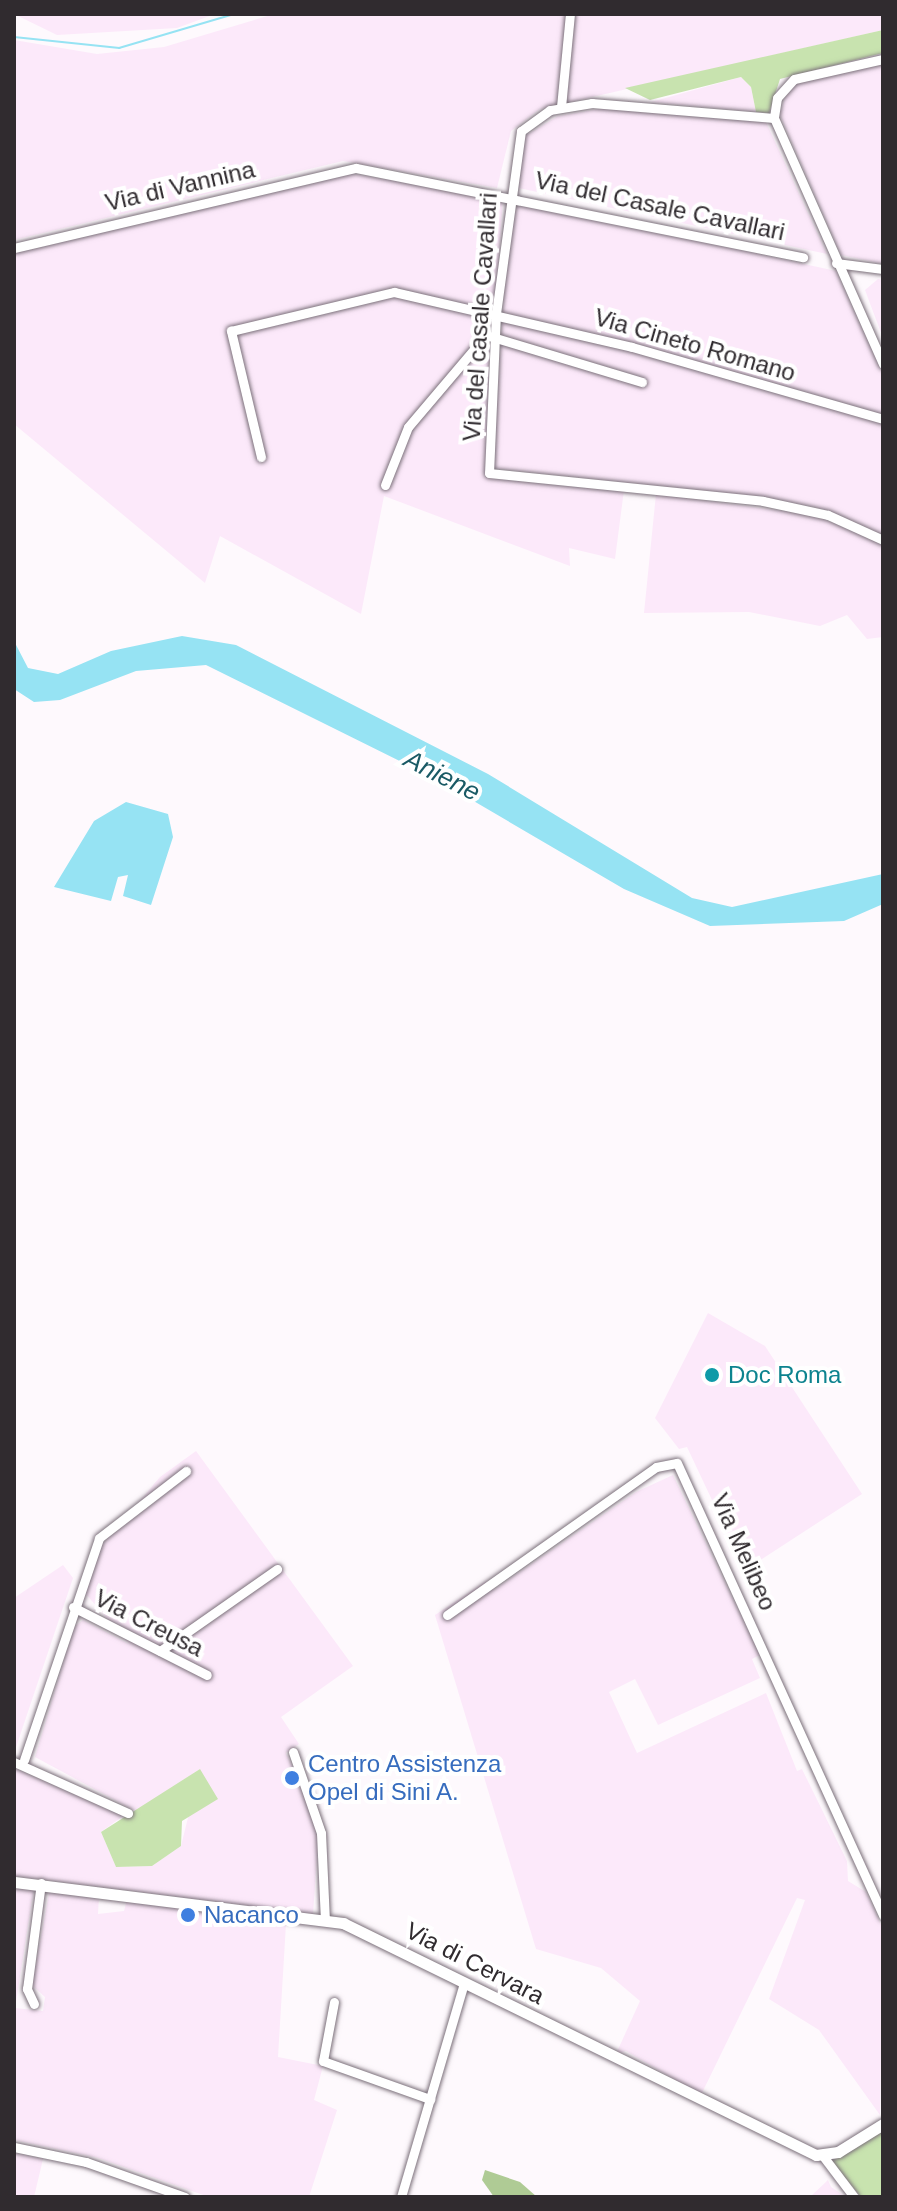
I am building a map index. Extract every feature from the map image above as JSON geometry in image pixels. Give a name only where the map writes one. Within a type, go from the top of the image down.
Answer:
[{"type":"street","points":[[570,14],[561,107],[603,103],[774,118]]},
{"type":"street","points":[[883,59],[794,79],[777,98],[774,118],[883,364]]},
{"type":"street","name":"Via del casale Cavallari","points":[[561,107],[518,134],[508,194],[496,313],[489,473],[763,501],[828,515],[883,540]]},
{"type":"street","name":"Via del Casale Cavallari","points":[[356,168],[508,194],[803,257]]},
{"type":"street","name":"Via di Vannina","points":[[14,248],[356,168]]},
{"type":"street","points":[[836,263],[883,269]]},
{"type":"street","name":"Via Cineto Romano","points":[[261,457],[231,331],[394,292],[496,313],[883,419]]},
{"type":"street","points":[[385,485],[408,427],[481,339],[495,334],[642,382]]},
{"type":"street","name":"Via Melibeo","points":[[447,1615],[656,1467],[677,1463],[883,1915]]},
{"type":"street","points":[[128,1813],[19,1761],[99,1538],[186,1471]]},
{"type":"street","points":[[160,1651],[277,1569]]},
{"type":"street","name":"Via Creusa","points":[[73,1607],[207,1675]]},
{"type":"street","points":[[293,1752],[321,1833],[325,1921]]},
{"type":"street","name":"Via di Cervara","points":[[14,1882],[325,1921],[360,1930],[823,2156]]},
{"type":"street","points":[[34,2004],[27,1989],[41,1883]]},
{"type":"street","points":[[401,2197],[464,1983]]},
{"type":"street","points":[[334,2002],[323,2061],[430,2099]]},
{"type":"street","points":[[854,2197],[823,2156],[883,2124]]},
{"type":"street","points":[[14,2147],[86,2162],[185,2197]]},
{"type":"shaded area","points":[[14,14],[215,14],[177,28],[57,35]]},
{"type":"shaded area","points":[[274,14],[883,14],[883,30],[540,109],[511,131],[497,188],[343,161],[14,240],[14,40],[97,54],[164,47]]},
{"type":"shaded area","points":[[883,63],[883,264],[841,255],[780,115],[787,90],[800,81]]},
{"type":"shaded area","points":[[741,77],[751,87],[756,112],[651,102]]},
{"type":"shaded area","points":[[611,107],[765,120],[827,254],[514,187],[525,136],[558,116]]},
{"type":"shaded area","points":[[347,173],[503,198],[485,477],[624,490],[615,559],[569,548],[570,566],[384,496],[361,614],[220,536],[205,583],[14,424],[14,252]]},
{"type":"shaded area","points":[[510,199],[836,271],[883,375],[883,536],[823,509],[773,499],[493,468]]},
{"type":"shaded area","points":[[878,279],[883,280],[883,338],[865,290]]},
{"type":"shaded area","points":[[656,494],[813,515],[883,543],[883,637],[867,639],[847,615],[820,626],[749,612],[644,613]]},
{"type":"shaded area","points":[[708,1313],[765,1346],[862,1494],[745,1570],[687,1447],[679,1449],[655,1418]]},
{"type":"shaded area","points":[[196,1451],[353,1666],[281,1717],[299,1744],[286,1753],[309,1800],[318,1842],[313,1914],[14,1876],[14,1768],[123,1816],[101,1832],[116,1867],[152,1866],[181,1846],[200,1769],[137,1812],[35,1757],[74,1627],[83,1620],[129,1644],[85,1593],[97,1551],[160,1477]]},
{"type":"shaded area","points":[[673,1475],[760,1655],[752,1659],[760,1678],[658,1725],[635,1679],[609,1692],[637,1753],[766,1693],[797,1771],[802,1769],[847,1861],[848,1881],[866,1892],[883,1929],[880,2115],[819,2030],[769,1999],[805,1900],[797,1898],[701,2095],[626,2051],[616,2054],[640,2001],[601,1968],[536,1949],[435,1615],[486,1581],[494,1590],[636,1492]]},
{"type":"shaded area","points":[[63,1565],[73,1578],[14,1753],[14,1598]]},
{"type":"shaded area","points":[[14,1887],[34,1888],[15,2008],[43,2011],[45,1997],[32,1985],[50,1888],[99,1896],[98,1914],[124,1911],[127,1900],[286,1924],[278,2057],[323,2066],[314,2100],[337,2110],[309,2197],[209,2197],[98,2158],[14,2140]]},
{"type":"shaded area","points":[[14,2153],[43,2159],[34,2197],[14,2197]]},
{"type":"shaded area","points":[[828,2180],[831,2187],[846,2197],[810,2197]]},
{"type":"green space","points":[[883,30],[883,53],[780,79],[769,113],[756,112],[751,87],[741,77],[650,100],[625,88]]},
{"type":"green space","points":[[200,1769],[218,1799],[182,1821],[181,1846],[152,1866],[116,1867],[101,1832]]},
{"type":"green space","points":[[883,2130],[883,2197],[861,2197],[831,2161]]},
{"type":"green space","points":[[485,2170],[520,2182],[537,2197],[494,2197],[482,2180]]},
{"type":"water","name":"Aniene","points":[[182,636],[236,645],[488,774],[692,898],[732,907],[883,874],[883,904],[844,921],[710,926],[624,889],[436,779],[206,665],[136,671],[60,700],[34,702],[14,689],[14,641],[28,668],[58,674],[111,651]]},
{"type":"water","points":[[126,802],[168,814],[173,837],[151,905],[123,896],[128,875],[118,877],[111,901],[54,887],[94,821]]},
{"type":"waterway","points":[[14,37],[119,48],[234,14]]},
{"type":"place","name":"Doc Roma","points":[[712,1375]]},
{"type":"place","name":"Centro Assistenza Opel di Sini A.","points":[[292,1778]]},
{"type":"place","name":"Nacanco","points":[[188,1915]]}]
